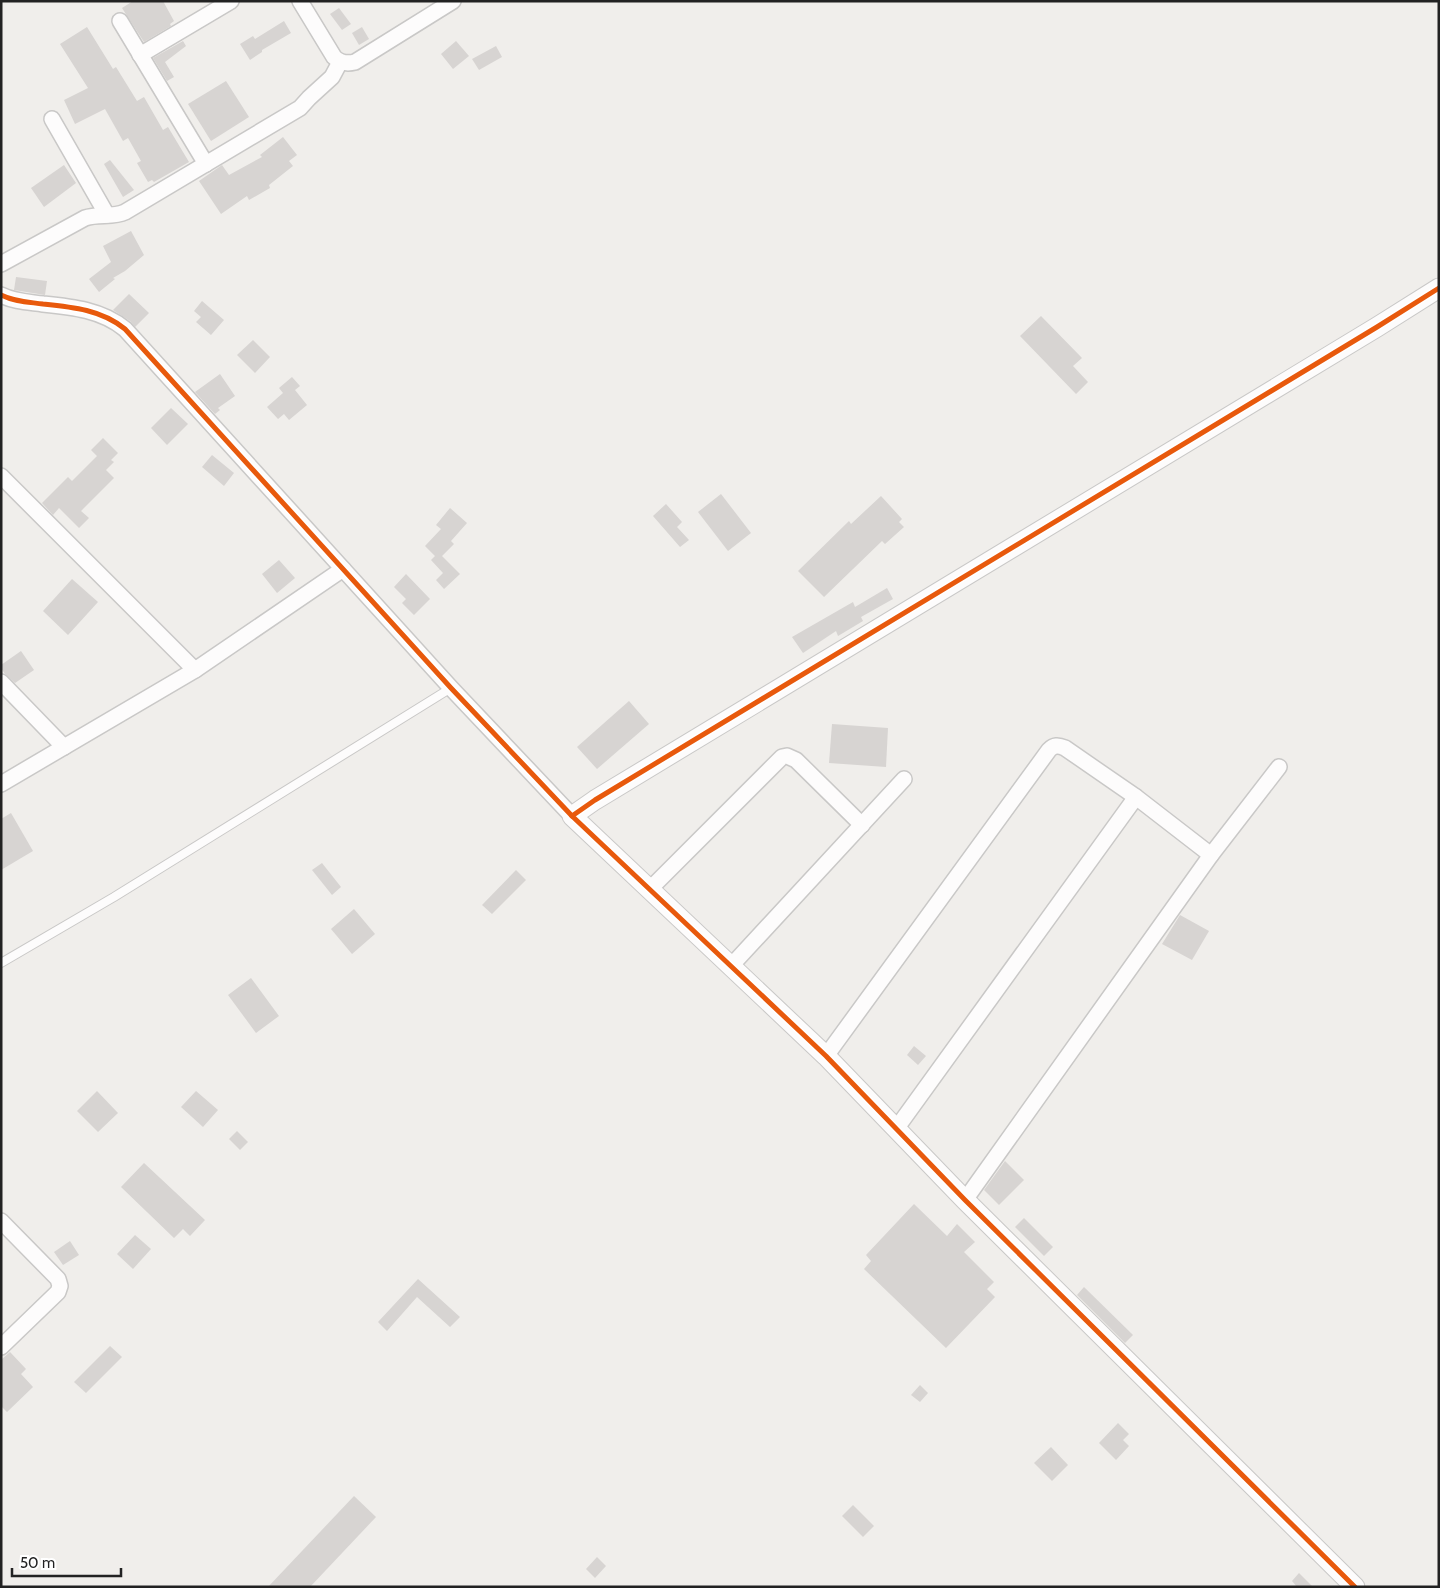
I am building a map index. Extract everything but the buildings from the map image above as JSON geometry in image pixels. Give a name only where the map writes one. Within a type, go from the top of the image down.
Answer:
[{"type":"street","points":[[140,55],[232,1]]},
{"type":"street","points":[[300,1],[334,57],[340,62],[355,62],[453,1]]},
{"type":"street","points":[[120,21],[206,164]]},
{"type":"street","points":[[1,264],[85,218],[95,215],[117,215],[125,212],[300,108],[332,78],[340,62]]},
{"type":"street","points":[[52,119],[107,215]]},
{"type":"street","points":[[572,816],[595,800],[1439,288]]},
{"type":"street","points":[[1,295],[22,302],[86,310],[115,320],[144,349],[451,688],[572,816],[648,890],[826,1056],[965,1200],[1355,1587]]},
{"type":"street","points":[[1,476],[195,670]]},
{"type":"street","points":[[1,784],[195,670],[343,569]]},
{"type":"street","points":[[1,682],[64,747]]},
{"type":"street","points":[[826,1056],[1052,747],[1058,745],[1065,748],[1136,797],[1211,855]]},
{"type":"street","points":[[648,890],[782,756],[796,760],[862,825]]},
{"type":"street","points":[[965,1200],[1211,855],[1279,768]]},
{"type":"street","points":[[731,966],[904,779]]},
{"type":"street","points":[[896,1129],[1136,797]]},
{"type":"street","points":[[1,1221],[58,1279],[60,1286],[58,1292],[1,1347]]},
{"type":"lane","points":[[1,963],[122,892],[451,688]]},
{"type":"cycle path","points":[[1355,1587],[965,1200],[826,1056],[572,816],[595,800],[1439,288]]},
{"type":"cycle path","points":[[1,295],[22,301],[87,310],[107,318],[125,329],[451,688],[572,816]]}]
